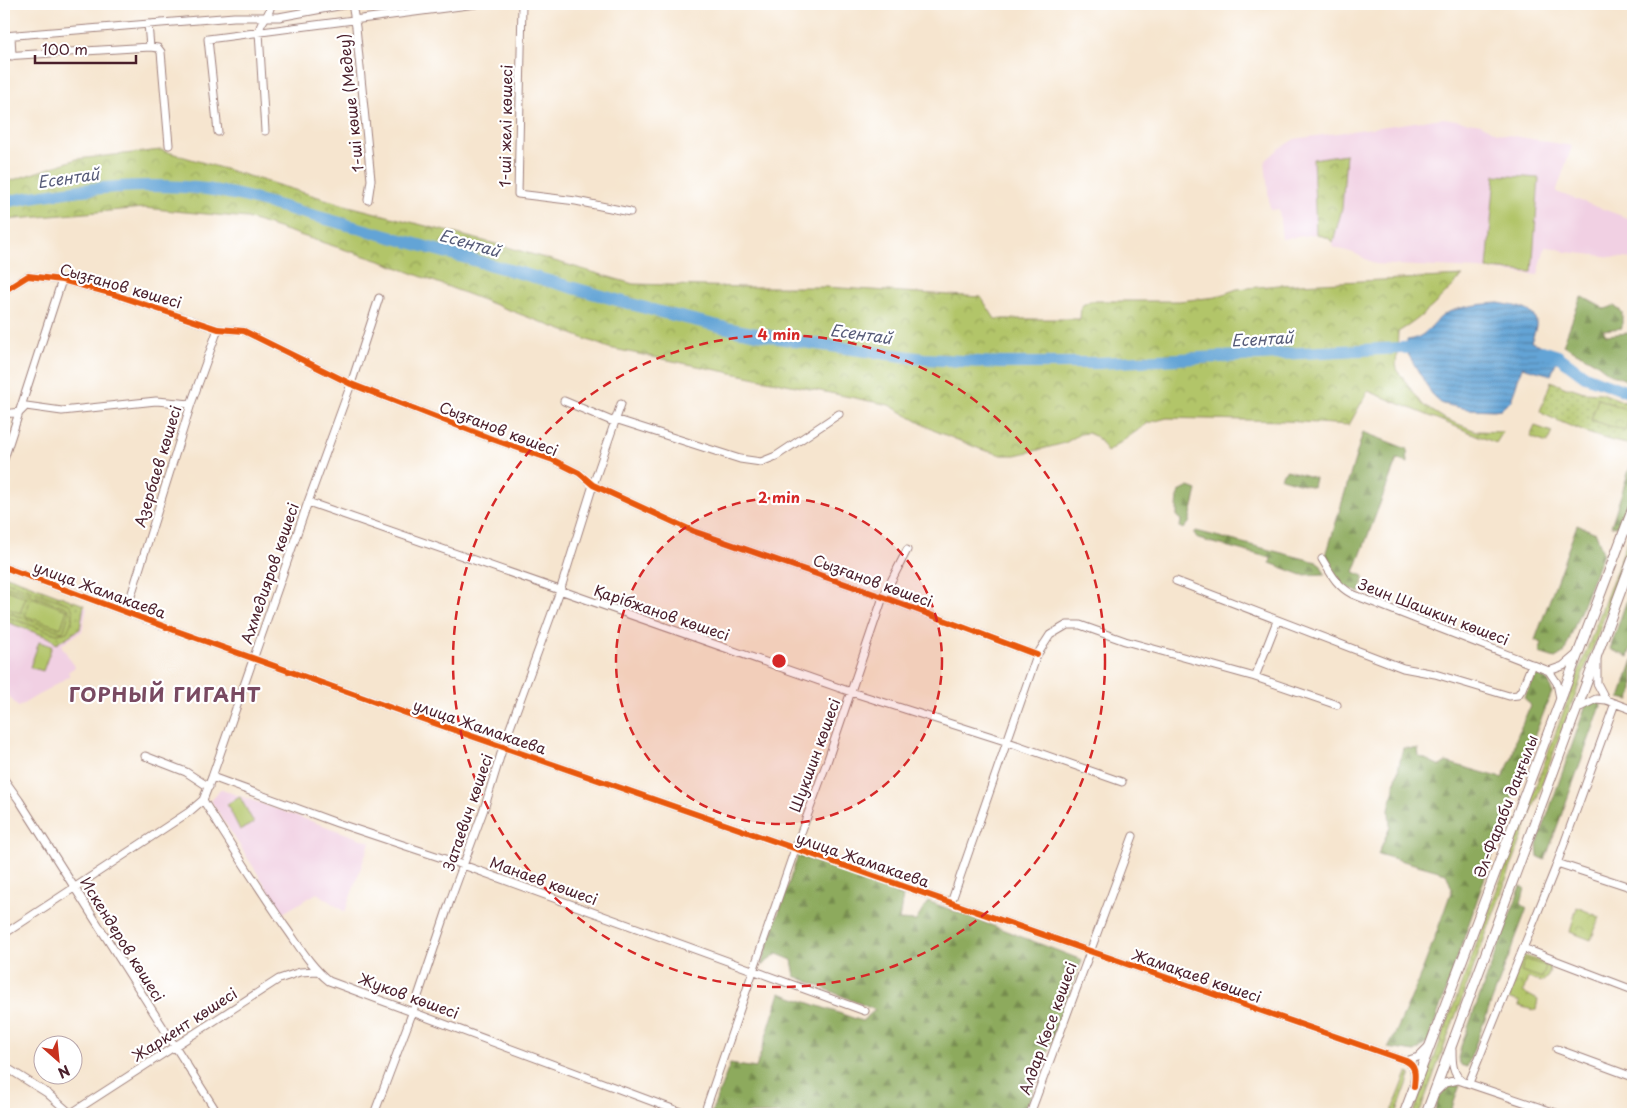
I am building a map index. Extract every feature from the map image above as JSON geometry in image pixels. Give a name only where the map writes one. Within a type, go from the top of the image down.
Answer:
[{"type":"main road","name":"Әл-Фараби даңғылы","points":[[1404,1114],[1633,508]]},
{"type":"main road","points":[[1426,1114],[1633,558]]},
{"type":"street","points":[[265,131],[259,26],[268,17],[271,4]]},
{"type":"street","points":[[12,56],[7,36],[234,16],[279,16],[350,4]]},
{"type":"street","name":"1-ші көше (Медеу)","points":[[350,4],[354,19],[371,180],[368,200]]},
{"type":"street","points":[[218,132],[208,39],[476,4]]},
{"type":"street","name":"1-ші желі көшесі","points":[[522,4],[518,194],[576,201],[630,212]]},
{"type":"street","points":[[148,24],[150,47]]},
{"type":"street","points":[[4,56],[158,48],[161,52],[169,144]]},
{"type":"street","name":"Сызғанов көшесі","points":[[4,291],[28,276],[62,280],[110,293],[218,329],[244,331],[351,384],[492,440],[553,460],[579,473],[593,485],[693,531],[883,597],[1037,655]]},
{"type":"street","points":[[4,458],[62,280]]},
{"type":"street","name":"Ахмедияров көшесі","points":[[4,934],[190,812],[202,800],[209,787],[351,384],[379,298]]},
{"type":"street","name":"Азербаев көшесі","points":[[126,612],[191,404],[218,329]]},
{"type":"street","points":[[4,414],[20,412],[26,406],[62,411],[156,401],[191,404]]},
{"type":"street","points":[[564,401],[615,421],[740,459],[760,462],[776,456],[839,414]]},
{"type":"street","name":"Затаевич көшесі","points":[[374,1114],[413,1011],[485,806],[503,747],[560,591],[621,404]]},
{"type":"street","name":"Қарібжанов көшесі","points":[[308,502],[851,692],[1008,742],[1122,782]]},
{"type":"street","name":"Шукшин көшесі","points":[[704,1114],[883,597],[907,550]]},
{"type":"street","name":"Зеин Шашкин көшесі","points":[[1322,559],[1332,577],[1342,588],[1352,594],[1550,671]]},
{"type":"street","name":"улица Жамакаева","points":[[4,567],[503,747],[951,903]]},
{"type":"street","points":[[1176,581],[1403,668],[1435,674],[1509,696],[1518,695],[1532,664]]},
{"type":"street","points":[[1255,677],[1278,621]]},
{"type":"street","points":[[951,903],[1037,655],[1050,635],[1067,625],[1080,626],[1125,641],[1255,677],[1337,704]]},
{"type":"street","points":[[1560,698],[1550,671],[1563,666],[1578,653]]},
{"type":"street","points":[[1597,656],[1597,683],[1606,700]]},
{"type":"street","points":[[1578,708],[1592,699],[1606,700],[1633,710]]},
{"type":"street","points":[[1466,1082],[1557,863],[1614,703]]},
{"type":"street","points":[[145,756],[186,772],[209,787]]},
{"type":"street","name":"Манаев көшесі","points":[[212,777],[464,865],[866,1011]]},
{"type":"street","name":"Искендеров көшесі","points":[[4,779],[218,1114]]},
{"type":"street","name":"Жуков көшесі","points":[[202,800],[258,886],[317,971],[329,981],[686,1114]]},
{"type":"street","name":"Алдар Көсе көшесі","points":[[1030,1114],[1133,836]]},
{"type":"street","points":[[1557,863],[1633,888]]},
{"type":"street","name":"Жамақаев көшесі","points":[[951,903],[1406,1061]]},
{"type":"street","points":[[1522,948],[1633,990]]},
{"type":"street","name":"Жаркент көшесі","points":[[71,1114],[279,980],[300,972],[317,971]]},
{"type":"street","points":[[1406,1061],[1418,1057],[1432,1042]]},
{"type":"street","points":[[1452,1043],[1453,1068],[1457,1076],[1466,1082]]},
{"type":"street","points":[[1557,1049],[1633,1077]]},
{"type":"street","points":[[1406,1061],[1412,1064],[1414,1069],[1414,1087]]},
{"type":"street","points":[[4,1066],[47,1093],[71,1114]]},
{"type":"street","points":[[1431,1099],[1436,1091],[1452,1080],[1466,1082],[1559,1114]]},
{"type":"shaded area","points":[[1443,118],[1481,124],[1497,133],[1572,146],[1556,192],[1633,220],[1633,259],[1566,252],[1556,248],[1545,247],[1538,275],[1479,269],[1375,264],[1354,253],[1332,247],[1333,242],[1316,234],[1282,239],[1279,209],[1270,210],[1265,161],[1280,148],[1295,139]]},
{"type":"shaded area","points":[[4,579],[87,608],[82,631],[61,645],[75,667],[68,672],[70,676],[18,707],[4,690]]},
{"type":"shaded area","points":[[220,789],[370,842],[345,912],[317,893],[283,913],[211,801]]},
{"type":"green space","points":[[161,150],[345,205],[507,247],[633,284],[825,287],[981,297],[995,319],[1080,319],[1081,306],[1090,301],[1179,301],[1216,297],[1237,289],[1279,285],[1463,276],[1424,314],[1398,332],[1396,369],[1423,405],[1445,419],[1476,431],[1503,432],[1496,443],[1368,391],[1349,425],[1285,421],[1167,418],[1148,423],[1107,452],[1097,437],[1088,433],[1080,434],[1065,443],[1042,449],[1016,455],[1002,455],[980,449],[933,430],[889,405],[609,348],[383,262],[247,218],[144,208],[4,220],[4,183],[77,159]]},
{"type":"green space","points":[[1346,154],[1342,209],[1333,242],[1316,234],[1313,159]]},
{"type":"green space","points":[[1495,175],[1539,178],[1532,272],[1487,269]]},
{"type":"green space","points":[[1583,297],[1605,309],[1614,306],[1622,312],[1622,328],[1603,330],[1606,335],[1629,333],[1633,336],[1633,383],[1609,373],[1595,362],[1563,345],[1580,299]]},
{"type":"green space","points":[[1551,381],[1566,388],[1602,393],[1633,405],[1633,445],[1599,437],[1543,414],[1540,411]]},
{"type":"green space","points":[[1598,399],[1631,411],[1625,431],[1591,420]]},
{"type":"green space","points":[[1535,426],[1552,432],[1547,443],[1530,437]]},
{"type":"green space","points":[[1363,432],[1407,449],[1408,463],[1397,459],[1354,572],[1364,576],[1360,593],[1343,586],[1325,559]]},
{"type":"green space","points":[[1633,458],[1633,493],[1621,526],[1611,526]]},
{"type":"green space","points":[[1287,470],[1315,478],[1313,487],[1281,478]]},
{"type":"green space","points":[[1189,487],[1197,490],[1189,523],[1184,529],[1180,527],[1181,520],[1177,517],[1178,498],[1179,492]]},
{"type":"green space","points":[[1577,525],[1596,533],[1603,553],[1564,653],[1555,658],[1539,653],[1542,643],[1535,640]]},
{"type":"green space","points":[[1633,526],[1633,540],[1419,1114],[1413,1114]]},
{"type":"green space","points":[[1196,531],[1317,562],[1325,574],[1302,575],[1270,563],[1271,558],[1198,539],[1194,533]]},
{"type":"green space","points":[[4,575],[84,605],[80,629],[56,644],[50,638],[4,621]]},
{"type":"green space","points":[[4,581],[69,604],[73,614],[67,632],[57,634],[4,616],[4,611],[62,632],[69,610],[66,607],[4,585]]},
{"type":"green space","points":[[1633,582],[1633,642],[1628,657],[1610,649]]},
{"type":"green space","points":[[4,589],[26,597],[20,613],[4,607]]},
{"type":"green space","points":[[31,597],[67,610],[61,628],[25,616]]},
{"type":"green space","points":[[39,642],[52,646],[43,671],[30,667]]},
{"type":"green space","points":[[1633,660],[1633,689],[1630,700],[1620,698]]},
{"type":"green space","points":[[1540,675],[1549,682],[1552,692],[1530,747],[1428,1042],[1415,1052],[1388,1048],[1415,990],[1452,889],[1446,873],[1378,854],[1390,827],[1389,810],[1403,748],[1418,749],[1419,756],[1440,766],[1446,762],[1502,778],[1512,758],[1516,739],[1530,706],[1524,697],[1536,676]]},
{"type":"green space","points":[[1600,702],[1601,706],[1545,860],[1538,857],[1537,845],[1586,705]]},
{"type":"green space","points":[[240,797],[254,823],[240,830],[227,804]]},
{"type":"green space","points":[[798,855],[903,896],[899,920],[916,921],[928,901],[1082,960],[1024,1114],[711,1114],[730,1064],[756,1068],[780,993],[862,1021],[875,1010],[795,976],[792,960],[777,954],[761,966]]},
{"type":"green space","points":[[1521,886],[1525,888],[1521,904],[1527,908],[1467,1067],[1461,1065],[1458,1059],[1461,1046]]},
{"type":"green space","points":[[1577,907],[1600,917],[1591,940],[1570,932]]},
{"type":"green space","points":[[1522,955],[1549,964],[1550,967],[1546,978],[1542,982],[1528,978],[1523,992],[1538,1000],[1536,1009],[1533,1010],[1519,1006],[1520,1002],[1507,998]]},
{"type":"green space","points":[[1525,959],[1546,966],[1542,978],[1521,971]]},
{"type":"green space","points":[[1408,1073],[1411,1074],[1396,1114],[1391,1114],[1405,1078]]},
{"type":"green space","points":[[1460,1085],[1450,1114],[1434,1114],[1439,1097],[1449,1086]]},
{"type":"water","points":[[1499,303],[1529,311],[1536,320],[1536,328],[1531,342],[1560,352],[1551,375],[1522,367],[1511,401],[1501,409],[1468,409],[1442,404],[1433,396],[1408,354],[1407,340],[1424,334],[1440,318],[1451,311],[1471,306]]},
{"type":"waterway","name":"Есентай","points":[[4,202],[54,193],[130,186],[206,189],[247,197],[660,312],[731,329],[795,341],[924,359],[1000,363],[1098,363],[1422,347]]},
{"type":"waterway","name":"Есентай","points":[[1542,351],[1558,356],[1585,376],[1633,394]]},
{"type":"cycle path","points":[[4,291],[28,276],[62,280],[110,293],[218,329],[244,331],[351,384],[492,439],[553,460],[579,473],[593,485],[693,531],[883,597],[1037,655]]},
{"type":"cycle path","points":[[4,567],[414,716],[1406,1061],[1414,1069],[1414,1087]]},
{"type":"district","name":"ГОРНЫЙ ГИГАНТ","points":[[165,694]]}]
